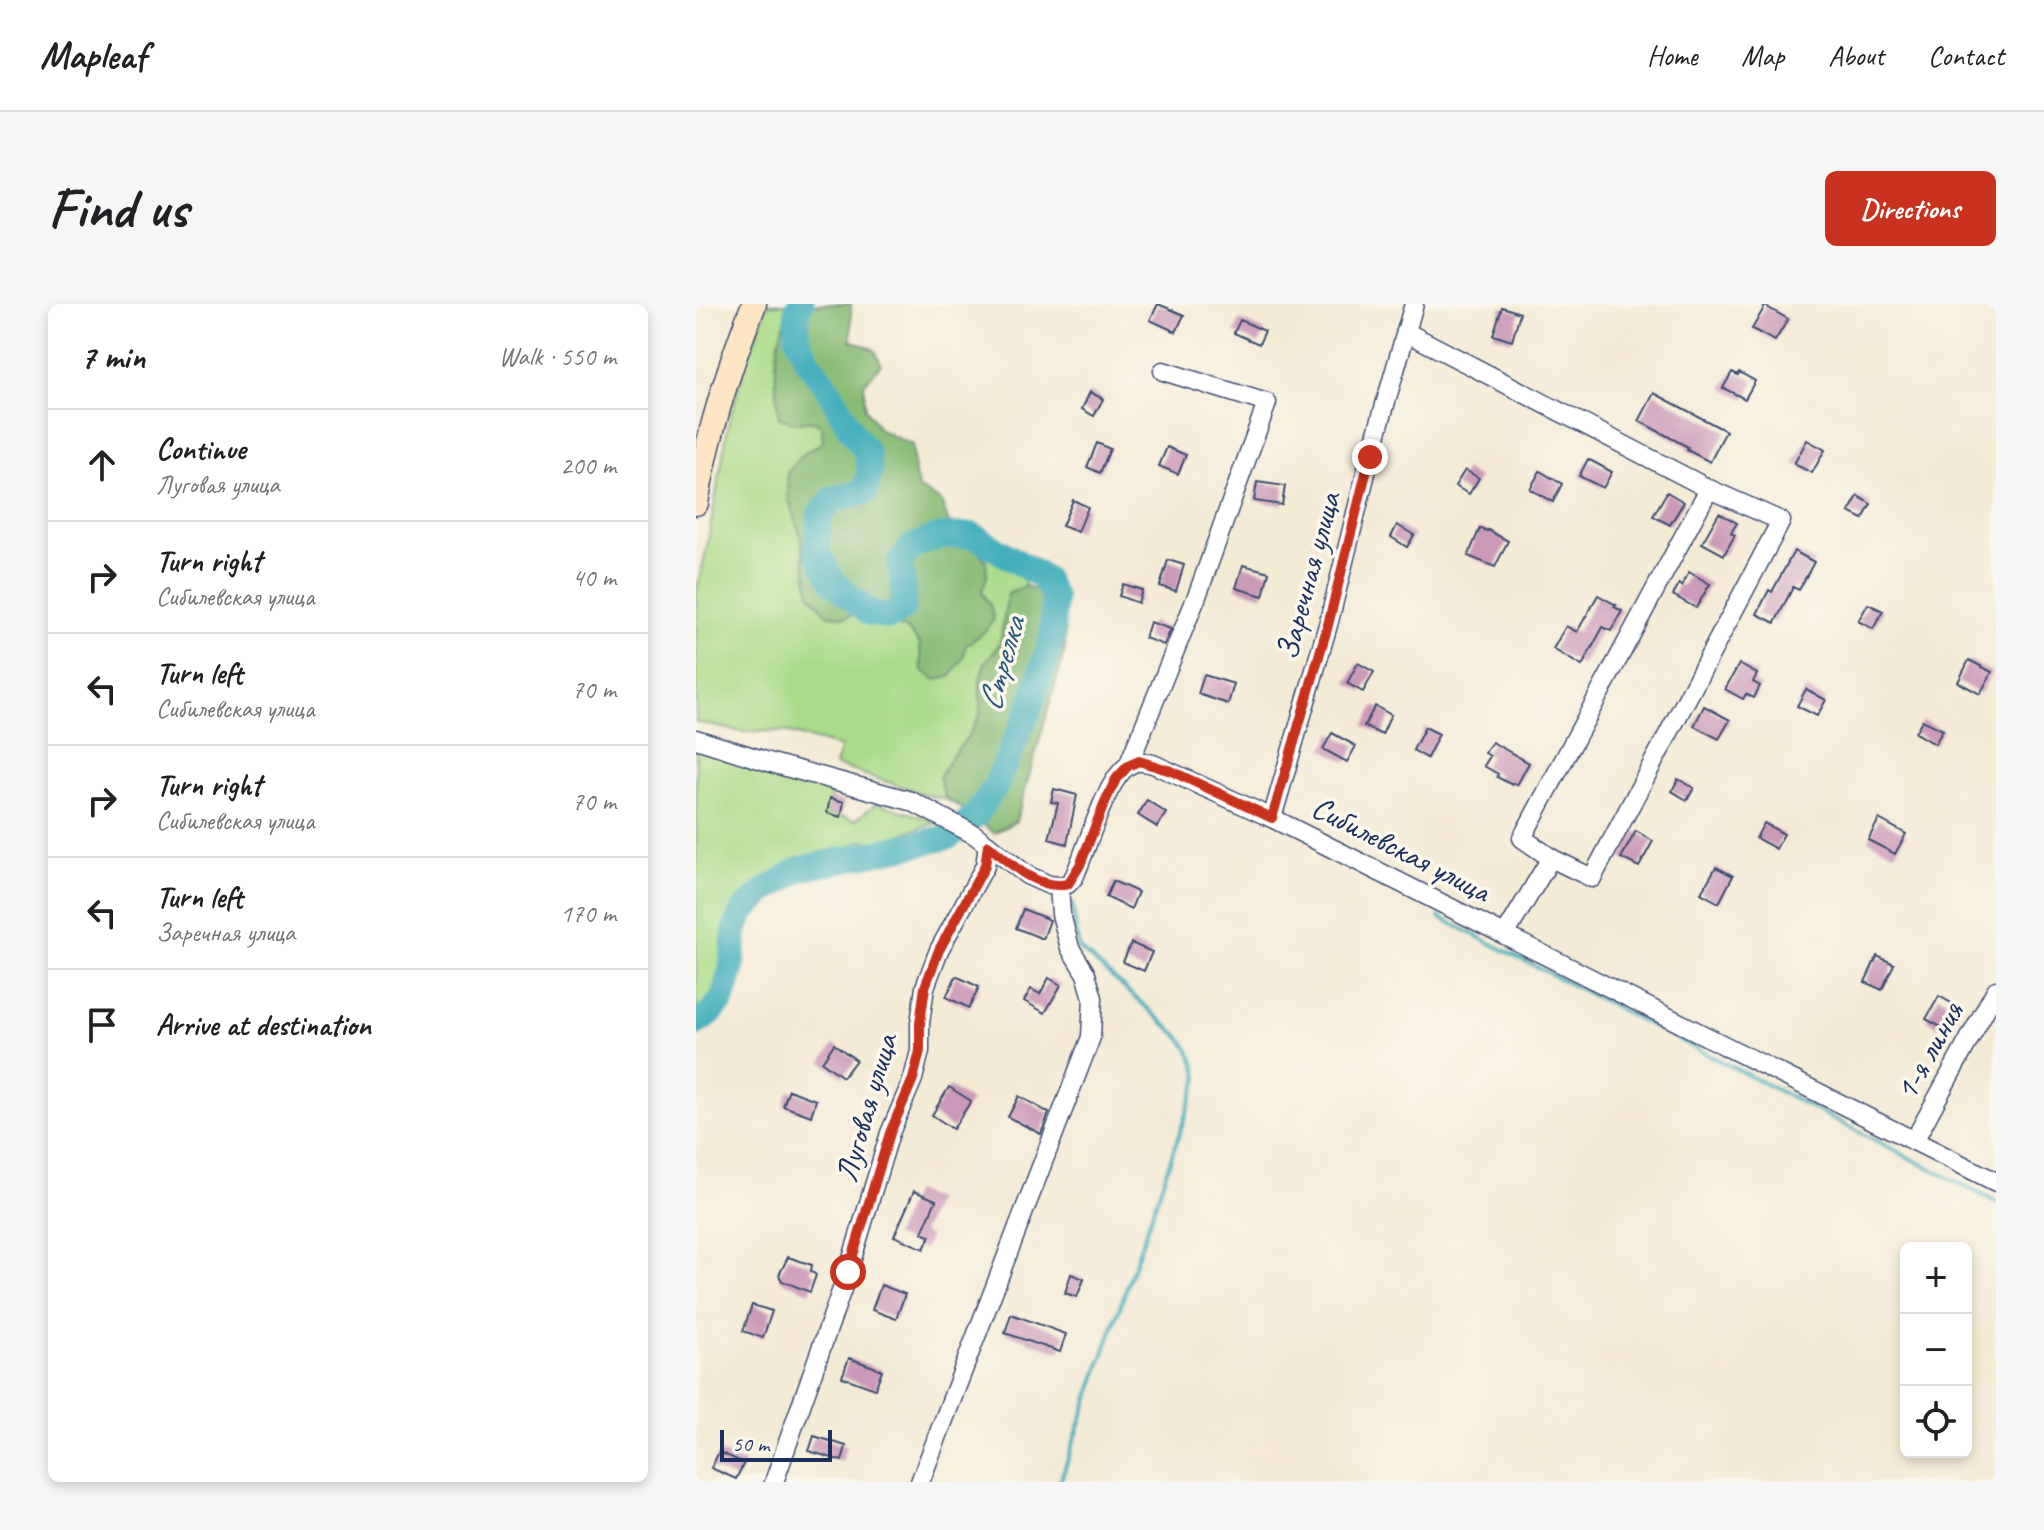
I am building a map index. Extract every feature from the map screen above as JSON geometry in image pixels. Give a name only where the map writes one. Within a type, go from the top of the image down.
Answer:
[{"type":"main road","points":[[696,503],[719,398],[754,304]]},
{"type":"street","name":"Заречная улица","points":[[1272,818],[1328,625],[1370,457],[1414,304]]},
{"type":"street","points":[[1406,332],[1709,489],[1781,521],[1592,878],[1551,858],[1522,838],[1709,489]]},
{"type":"street","points":[[696,739],[911,801],[982,840],[1027,875],[1049,885],[1068,884],[1074,877],[1116,779],[1128,766],[1197,596],[1267,403],[1163,371]]},
{"type":"street","name":"Сибилевская улица","points":[[1128,766],[1139,761],[1153,764],[1272,818],[1996,1182]]},
{"type":"street","name":"Луговая улица","points":[[774,1482],[848,1272],[890,1133],[913,1079],[920,1051],[925,987],[939,950],[985,866],[982,840]]},
{"type":"street","points":[[1505,935],[1551,858]]},
{"type":"street","points":[[920,1482],[1091,1037],[1093,998],[1086,974],[1070,948],[1061,914],[1059,886]]},
{"type":"street","name":"1-я линия","points":[[1914,1141],[1996,990]]},
{"type":"green space","points":[[768,304],[793,304],[790,310],[795,423],[815,421],[822,425],[823,442],[803,454],[789,500],[801,537],[810,594],[827,614],[845,617],[861,610],[878,621],[907,629],[920,644],[922,670],[984,632],[990,605],[981,592],[986,569],[969,540],[1022,569],[1025,586],[1008,594],[1000,643],[985,663],[980,680],[980,715],[939,777],[946,799],[835,765],[841,747],[782,731],[742,732],[696,722],[696,593],[729,421]]},
{"type":"green space","points":[[793,304],[851,304],[851,340],[875,350],[881,364],[864,384],[865,409],[880,430],[912,445],[918,488],[941,501],[949,523],[971,542],[986,561],[987,577],[981,592],[990,605],[994,619],[984,632],[965,646],[964,657],[951,676],[936,680],[922,670],[920,644],[907,629],[878,621],[861,611],[845,617],[827,614],[810,594],[801,537],[789,500],[787,473],[803,454],[823,442],[822,426],[815,421],[795,423],[779,418],[776,388],[778,346]]},
{"type":"green space","points":[[1025,586],[1047,593],[1065,629],[1065,650],[1016,821],[994,833],[946,799],[939,778],[980,715],[980,680],[985,663],[1000,643],[1008,594]]},
{"type":"green space","points":[[696,747],[833,789],[827,813],[855,820],[877,803],[937,822],[888,841],[861,841],[839,854],[795,863],[754,889],[732,914],[718,989],[696,1014]]},
{"type":"building","points":[[1158,304],[1184,315],[1176,332],[1150,320]]},
{"type":"building","points":[[1765,306],[1788,319],[1775,341],[1752,329]]},
{"type":"building","points":[[1502,307],[1520,313],[1512,341],[1493,335]]},
{"type":"building","points":[[1240,320],[1265,331],[1259,344],[1234,333]]},
{"type":"building","points":[[1732,372],[1738,375],[1739,372],[1755,381],[1745,399],[1723,388]]},
{"type":"building","points":[[1090,392],[1103,399],[1094,416],[1082,409]]},
{"type":"building","points":[[1654,393],[1726,431],[1710,462],[1639,421]]},
{"type":"building","points":[[1807,440],[1825,450],[1812,473],[1794,464]]},
{"type":"building","points":[[1097,443],[1110,449],[1100,473],[1087,467]]},
{"type":"building","points":[[1167,447],[1186,455],[1178,474],[1159,466]]},
{"type":"building","points":[[1588,459],[1612,472],[1603,488],[1579,476]]},
{"type":"building","points":[[1465,470],[1479,478],[1469,494],[1455,486]]},
{"type":"building","points":[[1540,471],[1562,484],[1553,502],[1530,489]]},
{"type":"building","points":[[1257,482],[1285,486],[1282,505],[1254,501]]},
{"type":"building","points":[[1667,492],[1684,502],[1670,525],[1653,516]]},
{"type":"building","points":[[1858,496],[1871,504],[1863,519],[1849,512]]},
{"type":"building","points":[[1073,500],[1088,507],[1078,532],[1062,526]]},
{"type":"building","points":[[1719,513],[1737,523],[1731,533],[1735,535],[1724,555],[1702,543]]},
{"type":"building","points":[[1397,525],[1414,535],[1407,547],[1391,537]]},
{"type":"building","points":[[1480,528],[1508,541],[1495,567],[1468,556]]},
{"type":"building","points":[[1794,551],[1814,562],[1799,590],[1793,587],[1775,623],[1757,614]]},
{"type":"building","points":[[1168,560],[1184,565],[1176,591],[1160,586]]},
{"type":"building","points":[[1243,565],[1269,572],[1263,596],[1236,588]]},
{"type":"building","points":[[1689,572],[1710,584],[1696,608],[1673,595]]},
{"type":"building","points":[[1123,584],[1142,590],[1138,603],[1119,596]]},
{"type":"building","points":[[1598,595],[1622,611],[1611,631],[1603,627],[1582,666],[1553,649],[1566,626],[1577,632]]},
{"type":"building","points":[[1868,604],[1883,611],[1873,629],[1858,621]]},
{"type":"building","points":[[1150,622],[1171,629],[1164,645],[1145,638]]},
{"type":"building","points":[[1969,660],[1992,672],[1980,694],[1958,682]]},
{"type":"building","points":[[1358,663],[1374,672],[1363,692],[1347,683]]},
{"type":"building","points":[[1739,664],[1757,674],[1753,682],[1760,686],[1754,698],[1746,694],[1743,699],[1725,689]]},
{"type":"building","points":[[1204,675],[1234,684],[1228,704],[1198,694]]},
{"type":"building","points":[[1806,689],[1826,700],[1817,716],[1797,706]]},
{"type":"building","points":[[1375,706],[1391,715],[1382,735],[1364,726]]},
{"type":"building","points":[[1704,706],[1730,720],[1719,739],[1694,726]]},
{"type":"building","points":[[1922,720],[1943,730],[1935,744],[1915,733]]},
{"type":"building","points":[[1425,727],[1439,734],[1427,758],[1413,750]]},
{"type":"building","points":[[1332,733],[1356,746],[1347,762],[1323,749]]},
{"type":"building","points":[[1492,742],[1529,763],[1517,785],[1497,777],[1498,774],[1484,766],[1490,756],[1485,753]]},
{"type":"building","points":[[1678,779],[1694,788],[1687,800],[1672,791]]},
{"type":"building","points":[[1054,789],[1077,795],[1067,844],[1049,839],[1058,803],[1051,802]]},
{"type":"building","points":[[830,798],[844,802],[841,817],[827,813]]},
{"type":"building","points":[[1147,800],[1166,813],[1157,827],[1138,815]]},
{"type":"building","points":[[1879,819],[1906,834],[1895,854],[1868,840]]},
{"type":"building","points":[[1764,823],[1784,834],[1776,849],[1756,838]]},
{"type":"building","points":[[1636,831],[1653,841],[1639,867],[1621,858]]},
{"type":"building","points":[[1716,867],[1733,876],[1719,903],[1701,893]]},
{"type":"building","points":[[1113,881],[1138,892],[1131,909],[1106,897]]},
{"type":"building","points":[[1023,909],[1050,920],[1043,939],[1016,928]]},
{"type":"building","points":[[1131,943],[1152,952],[1144,971],[1123,962]]},
{"type":"building","points":[[1877,956],[1894,964],[1882,990],[1865,982]]},
{"type":"building","points":[[956,976],[979,987],[969,1008],[946,997]]},
{"type":"building","points":[[1049,978],[1061,985],[1045,1013],[1024,1001],[1031,989],[1040,994]]},
{"type":"building","points":[[1939,996],[1960,1008],[1948,1031],[1926,1019]]},
{"type":"building","points":[[834,1044],[856,1060],[843,1077],[822,1062]]},
{"type":"building","points":[[949,1087],[971,1101],[953,1129],[932,1115]]},
{"type":"building","points":[[789,1090],[816,1100],[811,1116],[783,1106]]},
{"type":"building","points":[[1019,1096],[1049,1113],[1041,1134],[1008,1117]]},
{"type":"building","points":[[914,1191],[936,1200],[922,1233],[930,1236],[924,1249],[894,1236]]},
{"type":"building","points":[[788,1257],[812,1265],[811,1271],[816,1275],[810,1292],[782,1281],[779,1275]]},
{"type":"building","points":[[1071,1274],[1084,1279],[1077,1297],[1065,1293]]},
{"type":"building","points":[[881,1285],[905,1294],[896,1319],[872,1310]]},
{"type":"building","points":[[752,1305],[772,1311],[763,1338],[743,1331]]},
{"type":"building","points":[[1011,1314],[1066,1334],[1060,1352],[1005,1333]]},
{"type":"building","points":[[849,1358],[882,1370],[875,1389],[842,1377]]},
{"type":"building","points":[[814,1436],[846,1446],[842,1461],[809,1451]]},
{"type":"building","points":[[719,1452],[744,1463],[736,1479],[711,1468]]},
{"type":"waterway","name":"Стрелка","points":[[696,1023],[710,1014],[723,999],[732,967],[735,930],[743,911],[765,891],[800,869],[949,837],[976,815],[995,787],[1029,710],[1052,638],[1054,598],[1044,578],[973,535],[940,536],[913,546],[900,562],[903,608],[890,617],[870,613],[833,582],[817,551],[820,514],[833,499],[865,492],[870,473],[867,453],[807,360],[797,336],[797,309],[801,304]]},
{"type":"waterway","points":[[1060,1482],[1198,1079],[1192,1056],[1179,1036],[1079,948],[1072,904]]},
{"type":"waterway","points":[[1439,917],[1996,1202]]},
{"type":"route","points":[[848,1272],[890,1133],[913,1079],[920,1051],[925,987],[939,950],[985,866],[988,845],[1038,881],[1049,885],[1068,884],[1080,865],[1116,779],[1128,766],[1139,761],[1171,771],[1272,818],[1328,625],[1370,457]]}]
